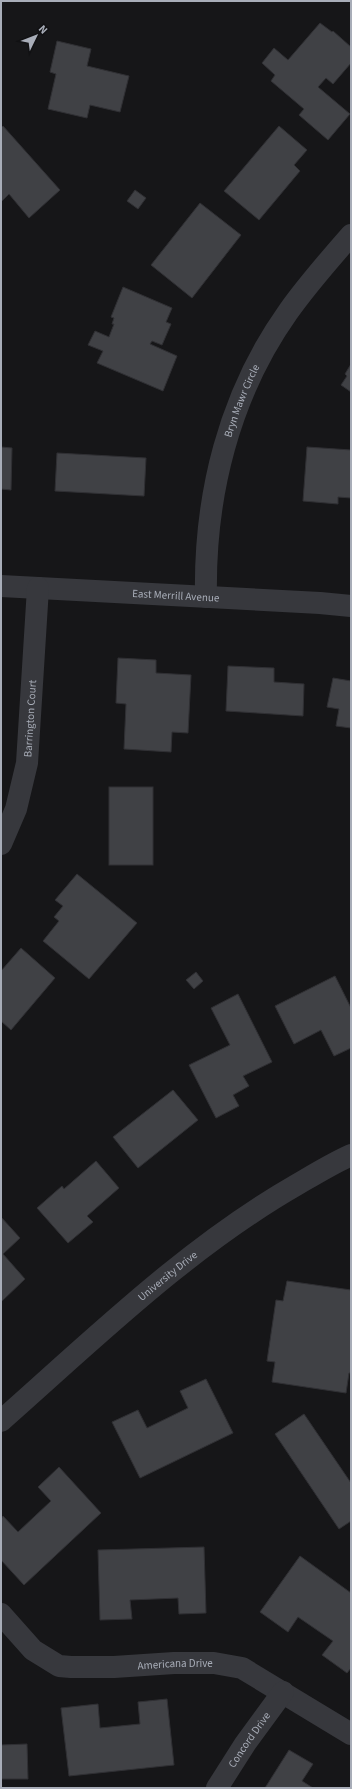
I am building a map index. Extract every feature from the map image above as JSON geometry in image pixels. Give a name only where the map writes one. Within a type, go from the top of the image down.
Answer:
[{"type":"street","name":"Bryn Mawr Circle","points":[[206,597],[207,547],[215,483],[223,451],[241,398],[262,354],[288,313],[307,286],[351,235]]},
{"type":"street","name":"East Merrill Avenue","points":[[1,586],[320,603],[351,606]]},
{"type":"street","name":"Barrington Court","points":[[1,844],[16,809],[27,763],[38,588]]},
{"type":"street","name":"University Drive","points":[[1,1421],[155,1285],[203,1247],[262,1206],[349,1161]]},
{"type":"street","name":"Americana Drive","points":[[1,1614],[34,1650],[59,1666],[114,1667],[174,1663],[214,1663],[242,1668],[351,1734]]},
{"type":"street","name":"Concord Drive","points":[[217,1788],[245,1744],[283,1692]]},
{"type":"building","points":[[320,23],[332,32],[333,31],[351,47],[351,63],[333,84],[326,78],[318,87],[350,114],[328,140],[299,115],[304,109],[271,81],[275,75],[262,63],[274,48],[288,60]]},
{"type":"building","points":[[57,41],[91,49],[87,66],[129,76],[120,112],[90,105],[87,118],[48,109],[56,74],[50,72]]},
{"type":"building","points":[[3,126],[60,190],[29,218],[9,194],[1,202],[1,128]]},
{"type":"building","points":[[279,126],[307,150],[294,165],[300,171],[259,220],[224,191]]},
{"type":"building","points":[[135,190],[146,198],[138,209],[127,201]]},
{"type":"building","points":[[200,203],[241,235],[192,298],[151,265]]},
{"type":"building","points":[[123,287],[172,308],[166,322],[171,324],[162,345],[152,341],[150,344],[177,356],[163,391],[97,363],[103,351],[88,345],[95,331],[109,337],[114,324],[112,324],[114,318],[111,317]]},
{"type":"building","points":[[351,364],[351,392],[341,385],[347,376],[345,374]]},
{"type":"building","points":[[1,447],[12,448],[11,490],[1,489]]},
{"type":"building","points":[[307,447],[351,450],[351,498],[338,497],[338,504],[303,501]]},
{"type":"building","points":[[57,453],[146,458],[144,496],[55,491]]},
{"type":"building","points":[[118,658],[156,660],[156,673],[191,675],[188,733],[172,732],[171,752],[124,749],[126,704],[116,703]]},
{"type":"building","points":[[228,666],[274,668],[274,682],[304,684],[303,716],[226,711]]},
{"type":"building","points":[[333,678],[351,681],[351,728],[336,726],[339,709],[327,707]]},
{"type":"building","points":[[109,787],[153,787],[153,865],[109,865]]},
{"type":"building","points":[[77,874],[137,923],[89,979],[43,941],[59,921],[54,917],[63,906],[55,900]]},
{"type":"building","points":[[21,948],[55,978],[11,1030],[1,1021],[1,971]]},
{"type":"building","points":[[196,972],[203,981],[194,989],[186,980]]},
{"type":"building","points":[[335,976],[351,1008],[351,1048],[334,1056],[321,1030],[294,1044],[275,1006]]},
{"type":"building","points":[[238,994],[272,1062],[243,1076],[249,1086],[233,1095],[239,1106],[216,1118],[189,1065],[230,1045],[211,1008]]},
{"type":"building","points":[[173,1090],[198,1120],[138,1168],[113,1137]]},
{"type":"building","points":[[96,1161],[119,1188],[87,1216],[93,1222],[68,1243],[37,1208],[62,1186],[64,1189]]},
{"type":"building","points":[[1,1217],[20,1238],[3,1254],[25,1279],[1,1302]]},
{"type":"building","points":[[287,1281],[351,1290],[351,1373],[349,1373],[346,1393],[272,1382],[275,1362],[267,1361],[276,1300],[283,1301]]},
{"type":"building","points":[[206,1379],[233,1433],[140,1478],[112,1422],[138,1410],[147,1428],[188,1408],[180,1391]]},
{"type":"building","points":[[304,1414],[351,1483],[351,1521],[339,1529],[275,1434]]},
{"type":"building","points":[[59,1467],[101,1513],[24,1585],[1,1560],[1,1519],[3,1516],[18,1532],[51,1501],[38,1487]]},
{"type":"building","points":[[204,1547],[206,1613],[179,1614],[178,1598],[130,1600],[132,1619],[100,1620],[98,1550]]},
{"type":"building","points":[[300,1556],[351,1593],[351,1668],[347,1673],[322,1655],[333,1641],[298,1617],[288,1632],[260,1612]]},
{"type":"building","points":[[167,1699],[174,1765],[69,1776],[61,1708],[98,1704],[100,1728],[140,1724],[138,1702]]},
{"type":"building","points":[[27,1744],[28,1779],[1,1779],[1,1745]]},
{"type":"building","points":[[289,1750],[313,1764],[302,1781],[313,1788],[265,1788]]}]
